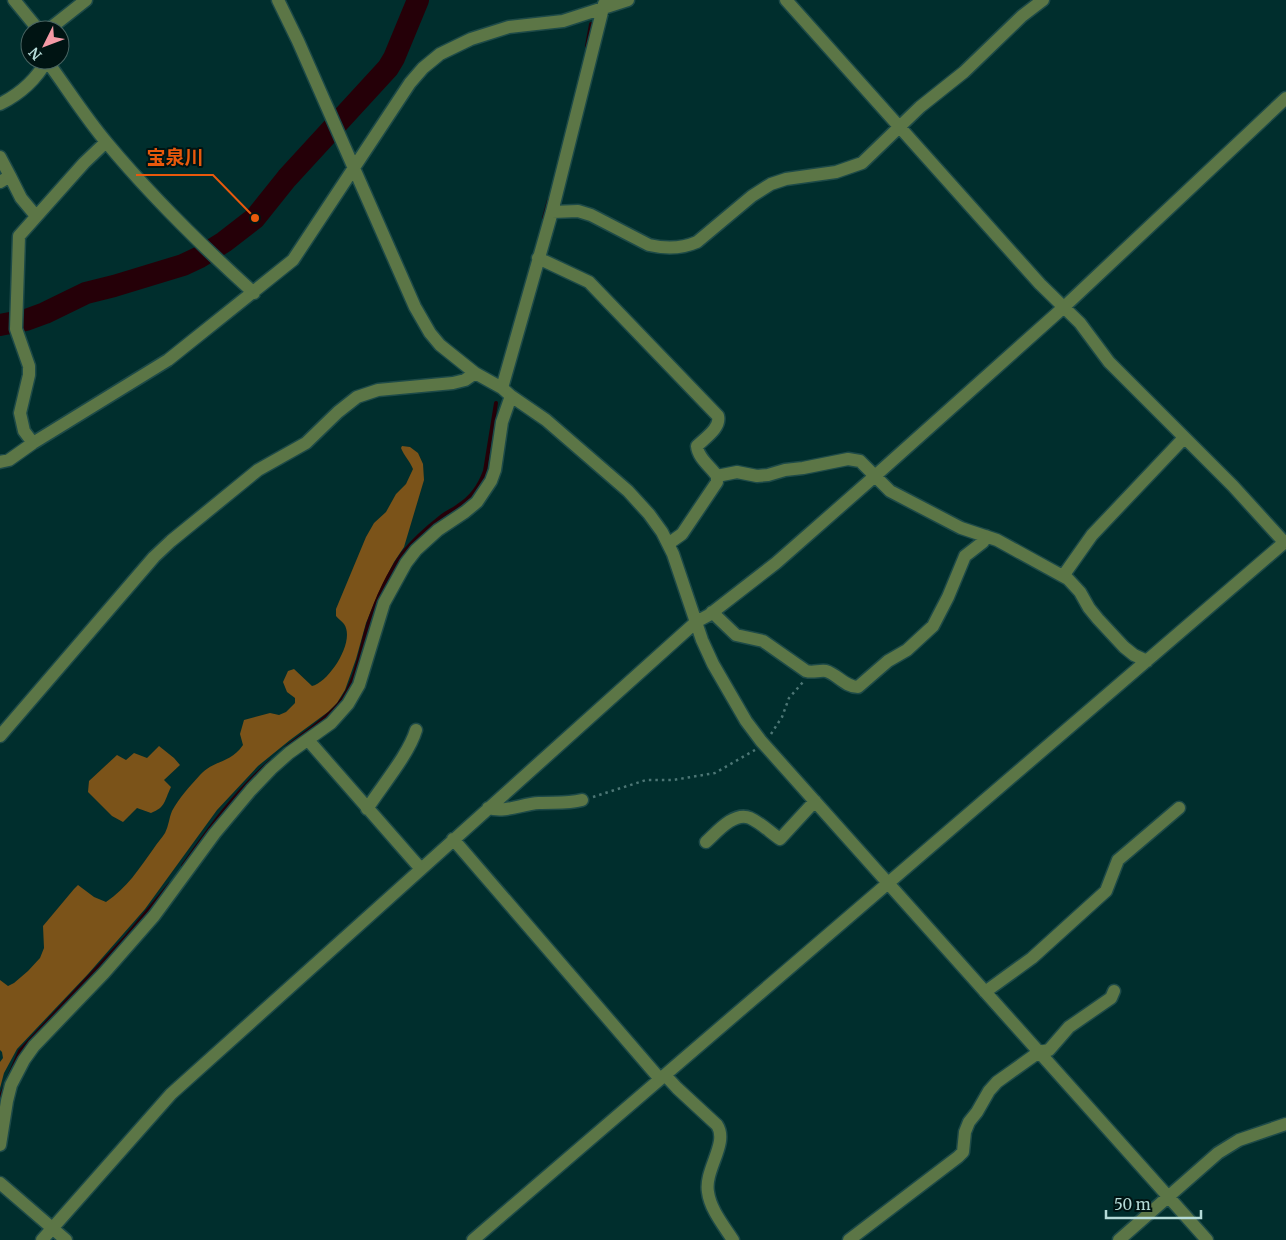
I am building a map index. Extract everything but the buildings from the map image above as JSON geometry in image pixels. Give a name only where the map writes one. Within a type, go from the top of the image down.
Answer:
[{"type":"street","points":[[14,0],[30,20]]},
{"type":"street","points":[[61,20],[86,0]]},
{"type":"street","points":[[278,0],[416,307],[430,333],[440,345],[475,373],[546,420],[628,491],[649,514],[668,544],[702,640],[713,664],[746,721],[763,743],[1207,1240]]},
{"type":"street","points":[[0,462],[9,460],[33,443],[168,360],[293,260],[410,83],[423,68],[440,54],[471,39],[509,26],[563,21],[603,4],[628,0]]},
{"type":"street","points":[[473,1240],[1285,542],[1233,486],[1110,362],[1080,324],[1040,284],[786,0]]},
{"type":"street","points":[[552,212],[578,212],[591,215],[649,245],[671,248],[686,247],[710,233],[761,189],[786,179],[836,172],[862,163],[920,107],[964,72],[1022,16],[1043,0]]},
{"type":"street","points":[[0,1145],[6,1101],[11,1085],[24,1060],[34,1046],[104,973],[154,916],[234,809],[271,769],[341,713],[359,685],[384,603],[403,569],[416,550],[438,530],[465,512],[486,491],[495,470],[506,392],[538,258],[552,212],[603,4]]},
{"type":"street","points":[[0,104],[30,84],[40,70]]},
{"type":"street","points":[[54,70],[106,142],[157,200],[217,260],[254,293]]},
{"type":"street","points":[[42,1240],[172,1094],[696,622],[776,564],[875,476],[1064,307],[1286,98]]},
{"type":"street","points":[[33,443],[24,431],[20,413],[30,366],[16,329],[18,240],[22,231],[84,163],[106,142]]},
{"type":"street","points":[[0,157],[5,179],[36,216]]},
{"type":"street","points":[[538,258],[589,282],[714,411],[719,421],[717,426],[697,446],[698,451],[717,476],[717,482],[682,534],[668,544]]},
{"type":"street","points":[[0,736],[154,557],[171,540],[258,470],[306,443],[338,412],[357,397],[378,390],[453,383],[465,380],[475,373]]},
{"type":"street","points":[[1063,576],[1092,535],[1184,438]]},
{"type":"street","points":[[717,476],[737,472],[757,476],[768,475],[785,470],[848,459],[860,461],[890,491],[961,528],[997,540],[1063,576],[1074,585],[1089,608],[1124,647],[1134,655],[1147,661]]},
{"type":"street","points":[[712,612],[736,635],[763,642],[806,671],[828,672],[850,685],[858,687],[888,661],[907,650],[933,626],[948,597],[965,556],[983,542],[986,536]]},
{"type":"street","points":[[367,809],[402,758],[416,730]]},
{"type":"street","points":[[308,740],[421,869]]},
{"type":"street","points":[[488,808],[498,811],[537,803],[572,803],[582,800]]},
{"type":"street","points":[[706,842],[728,822],[743,816],[750,818],[780,839],[815,801]]},
{"type":"street","points":[[985,992],[1032,958],[1106,891],[1118,860],[1179,808]]},
{"type":"street","points":[[453,839],[662,1077],[717,1124],[720,1130],[720,1139],[707,1182],[708,1192],[711,1203],[733,1240]]},
{"type":"street","points":[[849,1240],[958,1157],[963,1152],[965,1132],[969,1122],[997,1082],[1039,1052],[1049,1050],[1069,1027],[1111,998],[1114,991]]},
{"type":"street","points":[[1119,1240],[1167,1196],[1227,1146],[1286,1124]]},
{"type":"street","points":[[0,1183],[66,1240]]},
{"type":"path","points":[[582,800],[646,780],[673,780],[715,773],[754,751],[763,743],[778,724],[788,698],[812,672]]},
{"type":"shaded area","points":[[402,446],[410,447],[418,453],[423,464],[424,480],[404,547],[378,594],[366,623],[345,690],[337,703],[258,766],[217,810],[145,909],[88,974],[17,1049],[4,1073],[0,1088],[0,1062],[3,1058],[0,1050],[0,980],[8,986],[14,983],[40,958],[44,948],[43,926],[78,885],[94,897],[106,902],[126,884],[138,871],[165,833],[172,811],[178,801],[200,775],[211,766],[228,759],[243,745],[240,734],[244,720],[270,713],[279,715],[286,712],[295,703],[295,698],[287,692],[283,682],[288,671],[294,669],[312,686],[326,677],[339,660],[344,650],[347,631],[344,624],[336,616],[336,609],[366,537],[374,523],[386,512],[396,494],[406,484],[413,469],[402,451]]},
{"type":"shaded area","points":[[159,746],[180,765],[164,780],[171,787],[164,803],[156,811],[151,813],[137,808],[123,822],[112,816],[88,792],[89,781],[117,755],[126,760],[134,753],[147,758]]},
{"type":"waterway","points":[[0,325],[26,320],[45,313],[86,293],[183,265],[224,242],[255,218],[287,178],[388,68],[418,0]]},
{"type":"waterway","points":[[587,46],[591,24]]},
{"type":"waterway","points":[[544,218],[549,200]]},
{"type":"waterway","points":[[286,748],[327,716],[345,696],[354,677],[368,625],[375,607],[387,579],[403,553],[416,538],[467,499],[478,486],[485,471],[496,403]]},
{"type":"waterway","points":[[183,866],[213,824],[246,785],[271,761]]},
{"type":"waterway","points":[[0,1098],[20,1051],[126,937],[170,884]]},
{"type":"place","name":"宝泉川","points":[[255,218]]}]
